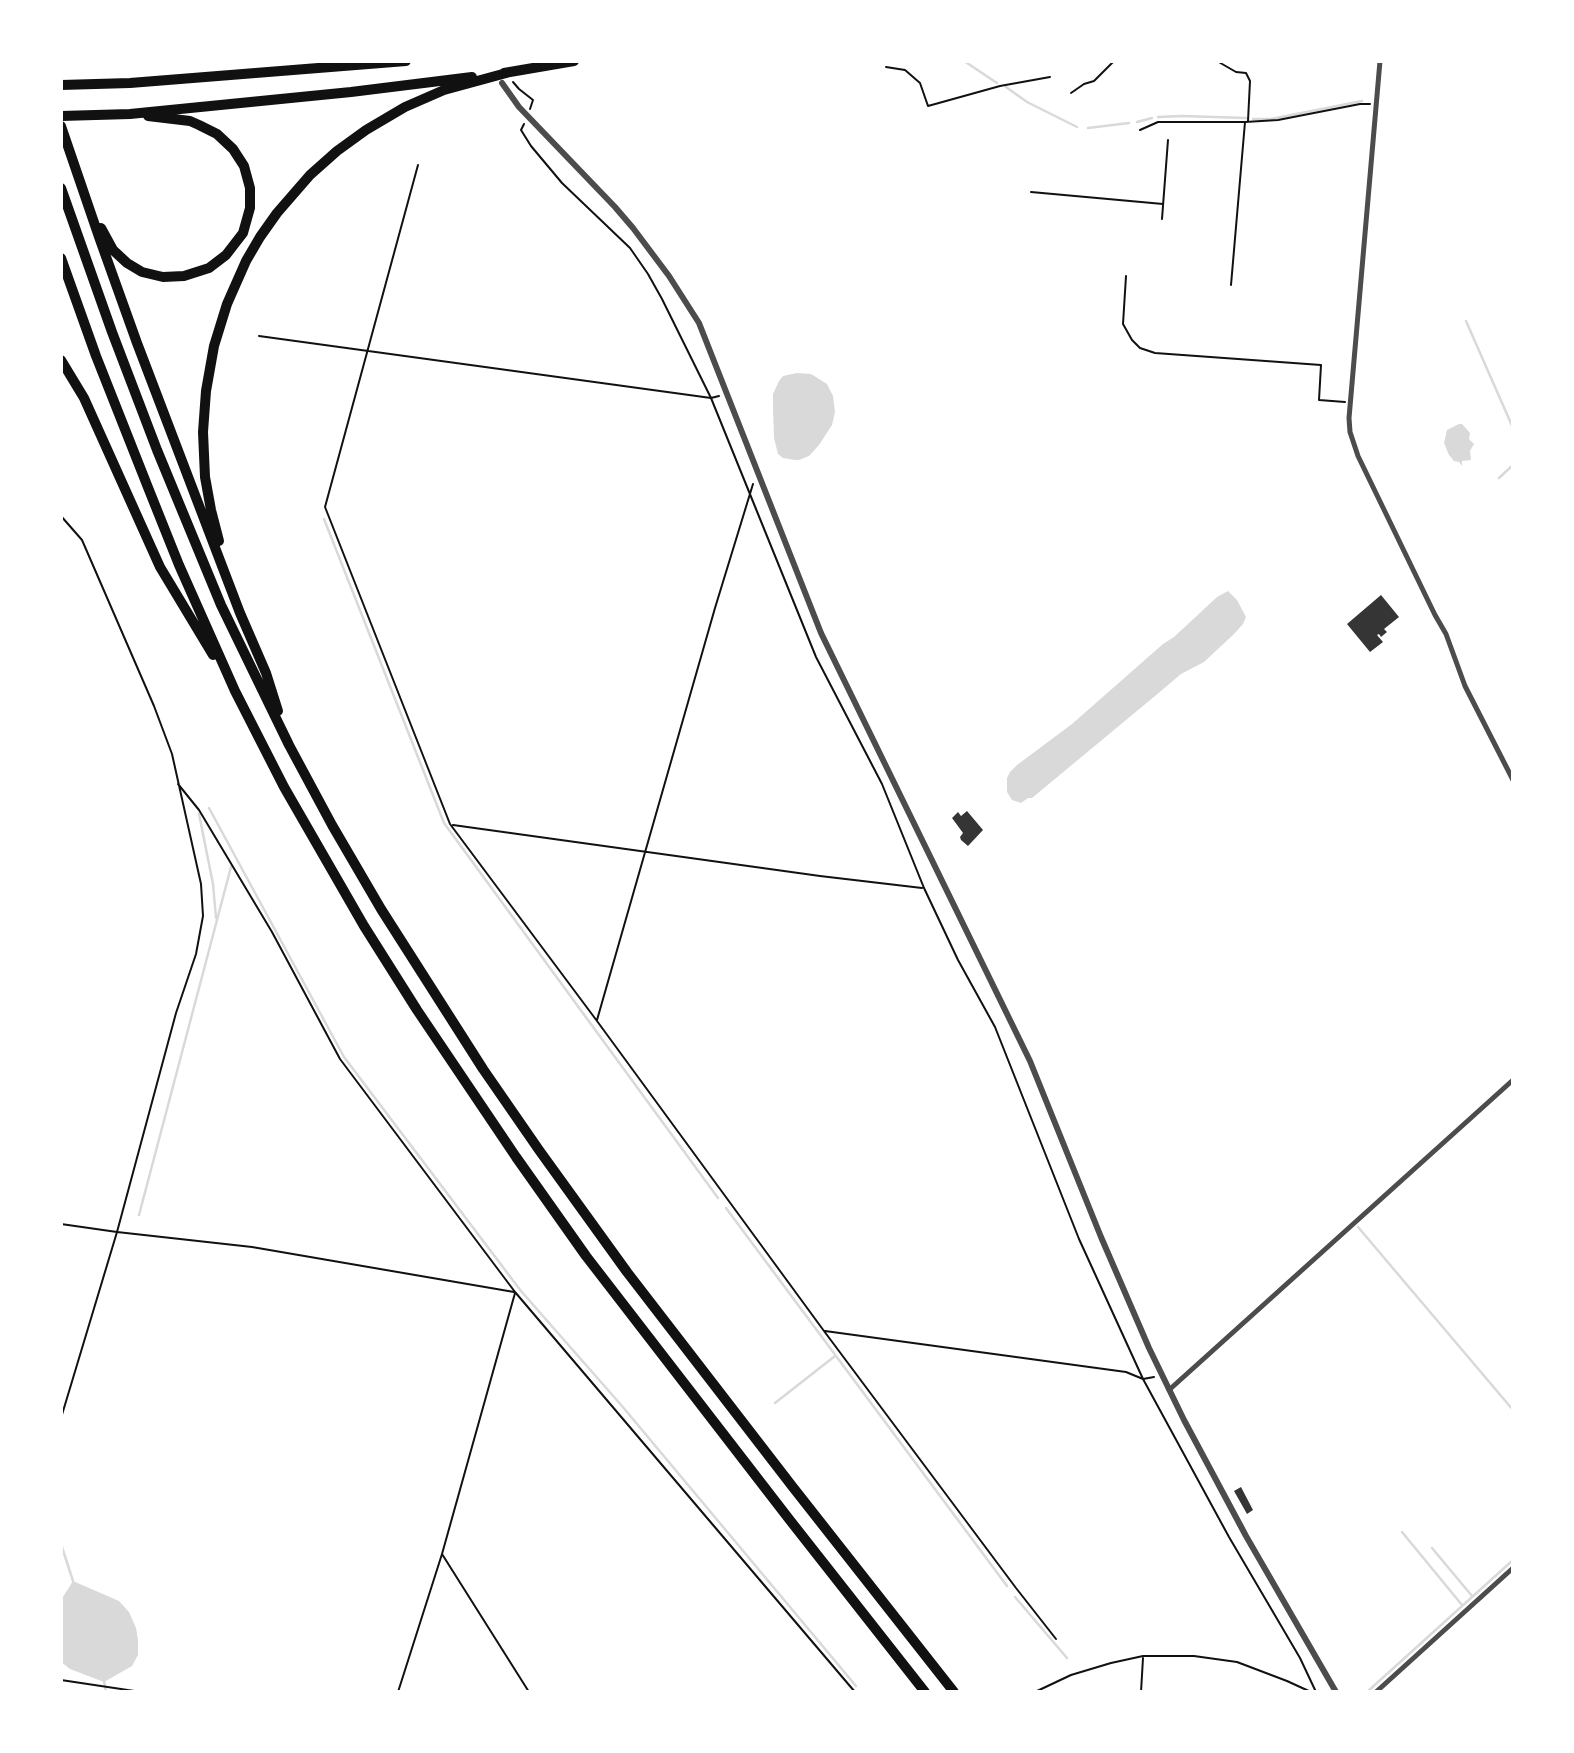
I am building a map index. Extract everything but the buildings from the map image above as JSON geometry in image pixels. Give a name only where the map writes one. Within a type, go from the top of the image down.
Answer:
[{"type":"highway","points":[[63,85],[143,82],[406,61]]},
{"type":"highway","points":[[225,572],[206,485],[203,450],[204,406],[209,369],[226,304],[246,261],[268,225],[323,163],[380,121],[417,101],[456,86],[511,77],[574,61]]},
{"type":"highway","points":[[61,116],[130,114],[511,77]]},
{"type":"highway","points":[[81,184],[113,250],[142,272],[163,277],[192,274],[209,268],[234,247],[246,225],[250,188],[244,166],[233,149],[217,134],[190,121],[130,114]]},
{"type":"highway","points":[[61,126],[133,332],[240,613],[266,673],[289,745]]},
{"type":"highway","points":[[61,188],[112,332],[175,496],[226,616],[289,745],[409,955],[475,1058],[626,1272],[954,1692]]},
{"type":"highway","points":[[61,258],[122,425],[235,691],[284,787],[358,915],[417,1010],[586,1256],[925,1692]]},
{"type":"highway","points":[[61,267],[71,286]]},
{"type":"highway","points":[[61,360],[84,398],[160,567],[235,691]]},
{"type":"street","points":[[1380,61],[1350,402],[1350,432],[1358,456],[1446,634],[1465,685],[1513,780]]},
{"type":"street","points":[[502,83],[528,117],[615,207],[669,276],[699,323],[821,633],[1030,1061],[1110,1260],[1162,1375],[1246,1536],[1336,1692]]},
{"type":"street","points":[[1169,1390],[1513,1080]]},
{"type":"street","points":[[1376,1692],[1513,1568]]},
{"type":"path","points":[[1071,93],[1094,81],[1114,61]]},
{"type":"path","points":[[1217,61],[1236,72],[1246,73],[1250,81],[1231,285]]},
{"type":"path","points":[[886,67],[905,70],[915,78],[920,83],[928,106],[1000,86],[1049,77]]},
{"type":"path","points":[[511,77],[519,89],[533,100],[521,130],[531,146],[562,183],[630,248],[662,299],[711,398],[816,657],[882,785],[923,888],[995,1027],[1079,1239],[1143,1379],[1229,1537],[1300,1658],[1316,1692]]},
{"type":"path","points":[[1140,130],[1158,122],[1278,120],[1360,104],[1376,104]]},
{"type":"path","points":[[1162,219],[1168,140]]},
{"type":"path","points":[[418,165],[325,507],[450,824],[824,1331],[1056,1639]]},
{"type":"path","points":[[1031,192],[1163,204]]},
{"type":"path","points":[[1126,276],[1123,324],[1132,340],[1145,351],[1321,365],[1318,400],[1350,402]]},
{"type":"path","points":[[259,335],[711,398],[728,395]]},
{"type":"path","points":[[597,1021],[755,477],[755,466]]},
{"type":"path","points":[[61,516],[82,540],[149,693],[172,754],[201,884],[203,916],[195,954],[176,1013],[117,1232],[61,1418]]},
{"type":"path","points":[[178,784],[199,810],[272,932],[340,1059],[515,1292],[855,1692]]},
{"type":"path","points":[[450,824],[923,888]]},
{"type":"path","points":[[61,1224],[253,1247],[515,1292]]},
{"type":"path","points":[[398,1692],[442,1554],[515,1292]]},
{"type":"path","points":[[824,1331],[1126,1372],[1143,1379],[1162,1375]]},
{"type":"path","points":[[442,1554],[529,1692]]},
{"type":"path","points":[[1035,1692],[1071,1675],[1143,1656],[1194,1656],[1237,1662],[1311,1692]]},
{"type":"path","points":[[1141,1692],[1143,1656]]},
{"type":"path","points":[[61,1681],[141,1692]]},
{"type":"shaded area","points":[[811,374],[827,384],[833,396],[835,412],[832,425],[819,445],[809,456],[795,460],[783,458],[778,454],[774,438],[773,394],[783,376]]},
{"type":"shaded area","points":[[1459,424],[1470,433],[1469,439],[1474,444],[1470,451],[1471,460],[1462,461],[1462,466],[1449,455],[1444,443],[1447,430]]},
{"type":"shaded area","points":[[1228,591],[1237,600],[1246,617],[1234,634],[1204,662],[1181,674],[1032,798],[1021,803],[1012,800],[1007,792],[1007,778],[1017,765],[1072,724],[1217,597]]},
{"type":"shaded area","points":[[73,1581],[119,1601],[129,1612],[136,1628],[138,1655],[132,1666],[104,1682],[70,1669],[61,1662],[61,1600]]},
{"type":"waterway","points":[[964,61],[997,83]]},
{"type":"waterway","points":[[1006,87],[1027,102],[1077,127]]},
{"type":"waterway","points":[[1253,119],[1271,119],[1362,101]]},
{"type":"waterway","points":[[1158,117],[1246,118]]},
{"type":"waterway","points":[[1137,122],[1152,118]]},
{"type":"waterway","points":[[1088,128],[1129,123]]},
{"type":"waterway","points":[[1466,321],[1513,428]]},
{"type":"waterway","points":[[1499,478],[1513,465]]},
{"type":"waterway","points":[[324,519],[444,823],[718,1198]]},
{"type":"waterway","points":[[209,808],[344,1057],[521,1291],[622,1406],[856,1686]]},
{"type":"waterway","points":[[199,814],[213,884],[216,918]]},
{"type":"waterway","points":[[139,1215],[231,867]]},
{"type":"waterway","points":[[726,1208],[1007,1586]]},
{"type":"waterway","points":[[1358,1227],[1513,1410]]},
{"type":"waterway","points":[[775,1403],[835,1356]]},
{"type":"waterway","points":[[1402,1532],[1462,1605]]},
{"type":"waterway","points":[[61,1544],[73,1581]]},
{"type":"waterway","points":[[1432,1548],[1472,1596]]},
{"type":"waterway","points":[[1367,1692],[1513,1560]]},
{"type":"waterway","points":[[1015,1597],[1067,1658]]},
{"type":"waterway","points":[[104,1681],[106,1692]]}]
